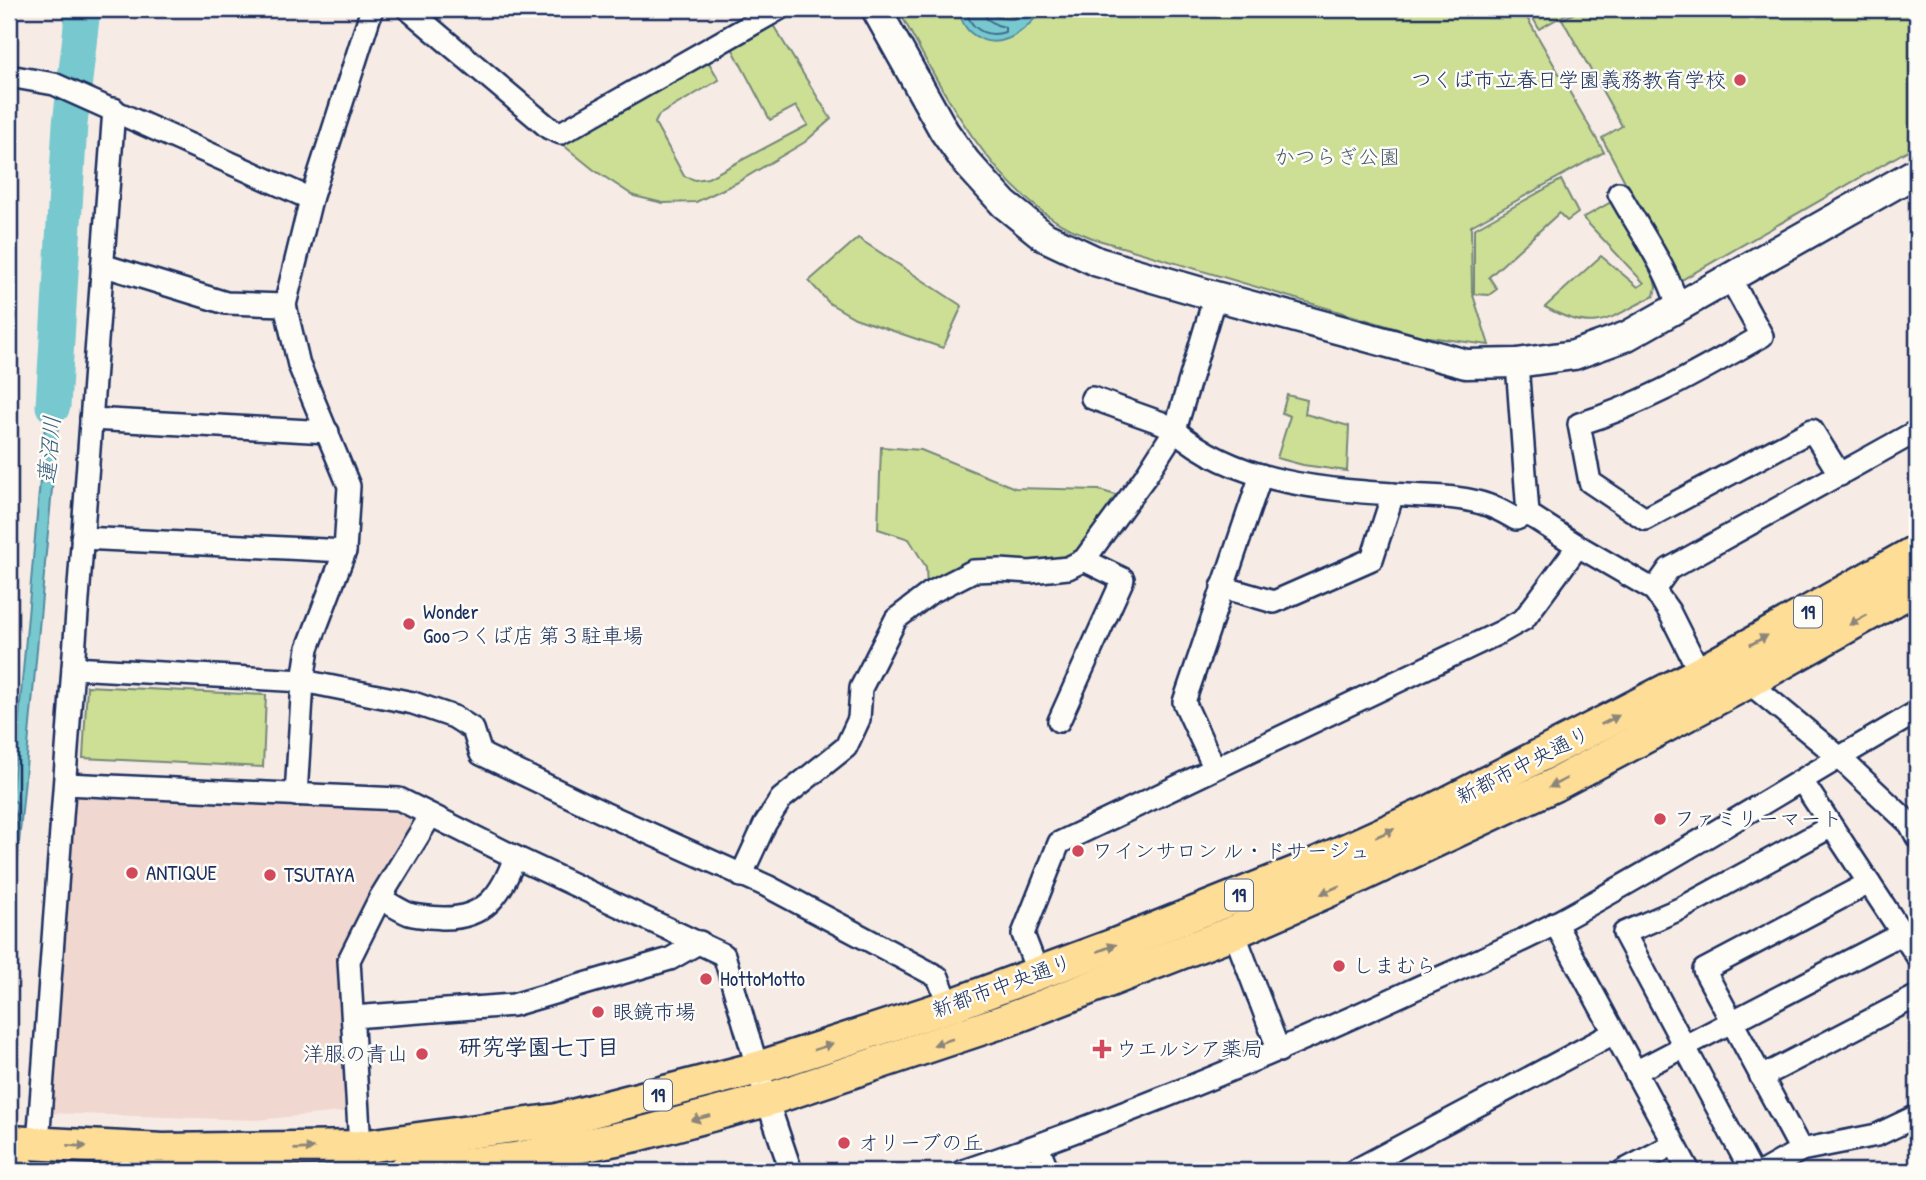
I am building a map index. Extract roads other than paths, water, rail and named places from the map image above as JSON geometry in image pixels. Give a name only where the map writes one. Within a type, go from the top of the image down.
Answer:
[{"type":"main road","name":"新都市中央通り","points":[[24,1143],[163,1150],[360,1147],[557,1120],[758,1068],[949,1006],[1300,871],[1432,811],[1700,673],[1917,551]]},
{"type":"main road","name":"新都市中央通り","points":[[405,1171],[513,1165],[636,1135],[767,1100],[1007,1020],[1234,932],[1554,785],[1748,682],[1917,587]]},
{"type":"main road","points":[[9,1171],[20,1171]]},
{"type":"street","points":[[296,794],[303,681],[308,648],[345,551],[349,486],[299,365],[285,305],[311,199],[372,9]]},
{"type":"street","points":[[408,9],[549,128],[561,133],[779,9]]},
{"type":"street","points":[[876,9],[944,131],[966,162],[1024,221],[1045,237],[1098,262],[1466,364],[1517,363],[1574,355],[1628,336],[1917,172]]},
{"type":"street","points":[[9,76],[54,84],[311,199]]},
{"type":"street","points":[[24,1143],[65,784],[102,265],[105,106]]},
{"type":"street","points":[[1619,193],[1675,294],[1678,307]]},
{"type":"street","points":[[102,265],[226,303],[285,305]]},
{"type":"street","points":[[1730,278],[1762,335],[1667,389],[1603,417],[1579,424],[1590,482],[1646,519],[1812,430],[1840,475]]},
{"type":"street","points":[[741,876],[765,824],[781,799],[846,747],[859,719],[861,688],[896,619],[930,593],[973,572],[1030,572],[1068,568],[1084,560],[1145,477],[1175,430],[1214,296]]},
{"type":"street","points":[[1517,363],[1528,514]]},
{"type":"street","points":[[1092,398],[1162,423],[1216,457],[1261,475],[1312,487],[1461,499],[1487,505],[1516,519],[1528,514]]},
{"type":"street","points":[[91,419],[328,432]]},
{"type":"street","points":[[1654,590],[1669,569],[1917,431]]},
{"type":"street","points":[[1214,767],[1184,702],[1261,475]]},
{"type":"street","points":[[1222,587],[1274,602],[1372,559],[1393,494]]},
{"type":"street","points":[[1528,514],[1654,590],[1669,611],[1700,673]]},
{"type":"street","points":[[82,538],[345,551]]},
{"type":"street","points":[[1038,973],[1023,934],[1059,843],[1524,619],[1578,546]]},
{"type":"street","points":[[1059,721],[1123,579],[1084,560]]},
{"type":"street","points":[[73,668],[303,681],[414,703],[454,717],[473,729],[481,754],[767,886],[938,977],[949,1006]]},
{"type":"street","points":[[1748,682],[1839,757],[1910,824],[1917,837]]},
{"type":"street","points":[[963,1171],[1038,1146],[1279,1051],[1555,923],[1699,844],[1917,712]]},
{"type":"street","points":[[1802,781],[1917,956]]},
{"type":"street","points":[[65,784],[399,800],[700,942],[724,955],[791,1171]]},
{"type":"street","points":[[360,1147],[349,960],[380,898],[431,815]]},
{"type":"street","points":[[1751,1171],[1624,933],[1682,908],[1830,827]]},
{"type":"street","points":[[380,898],[410,914],[456,918],[481,910],[495,899],[504,885],[515,857]]},
{"type":"street","points":[[1801,1150],[1704,970],[1869,883]]},
{"type":"street","points":[[1555,923],[1689,1171]]},
{"type":"street","points":[[1234,932],[1279,1051]]},
{"type":"street","points":[[1635,1072],[1903,933]]},
{"type":"street","points":[[353,1017],[513,1005],[670,959],[700,942]]},
{"type":"street","points":[[1761,1077],[1917,996]]},
{"type":"street","points":[[1354,1171],[1614,1033]]},
{"type":"street","points":[[1764,1171],[1801,1150],[1877,1135],[1917,1116]]},
{"type":"street","points":[[1623,1171],[1674,1144]]},
{"type":"street","points":[[1038,1146],[1048,1171]]},
{"type":"water","points":[[960,9],[990,9],[999,18],[1013,19],[1021,9],[1045,9],[1012,37],[990,41],[982,40],[969,31],[964,25]]},
{"type":"water","points":[[51,358],[64,360],[9,950],[9,828]]},
{"type":"waterway","name":"蓮沼川","points":[[53,406],[70,124],[83,9]]},
{"type":"place","name":"つくば市立春日学園義務教育学校","points":[[1740,80]]},
{"type":"place","name":"Wonder Gooつくば店 第３駐車場","points":[[409,624]]},
{"type":"place","name":"ファミリーマート","points":[[1660,819]]},
{"type":"place","name":"ワインサロン ル・ドサージュ","points":[[1078,851]]},
{"type":"place","name":"ANTIQUE","points":[[132,873]]},
{"type":"place","name":"TSUTAYA","points":[[270,875]]},
{"type":"place","name":"しまむら","points":[[1339,966]]},
{"type":"place","name":"HottoMotto","points":[[706,979]]},
{"type":"place","name":"眼鏡市場","points":[[598,1012]]},
{"type":"place","name":"ウエルシア薬局","points":[[1102,1049]]},
{"type":"place","name":"洋服の青山","points":[[422,1054]]},
{"type":"place","name":"オリーブの丘","points":[[844,1143]]},
{"type":"district","name":"研究学園七丁目","points":[[539,1047]]},
{"type":"park label","name":"かつらぎ公園","points":[[1337,157]]}]
